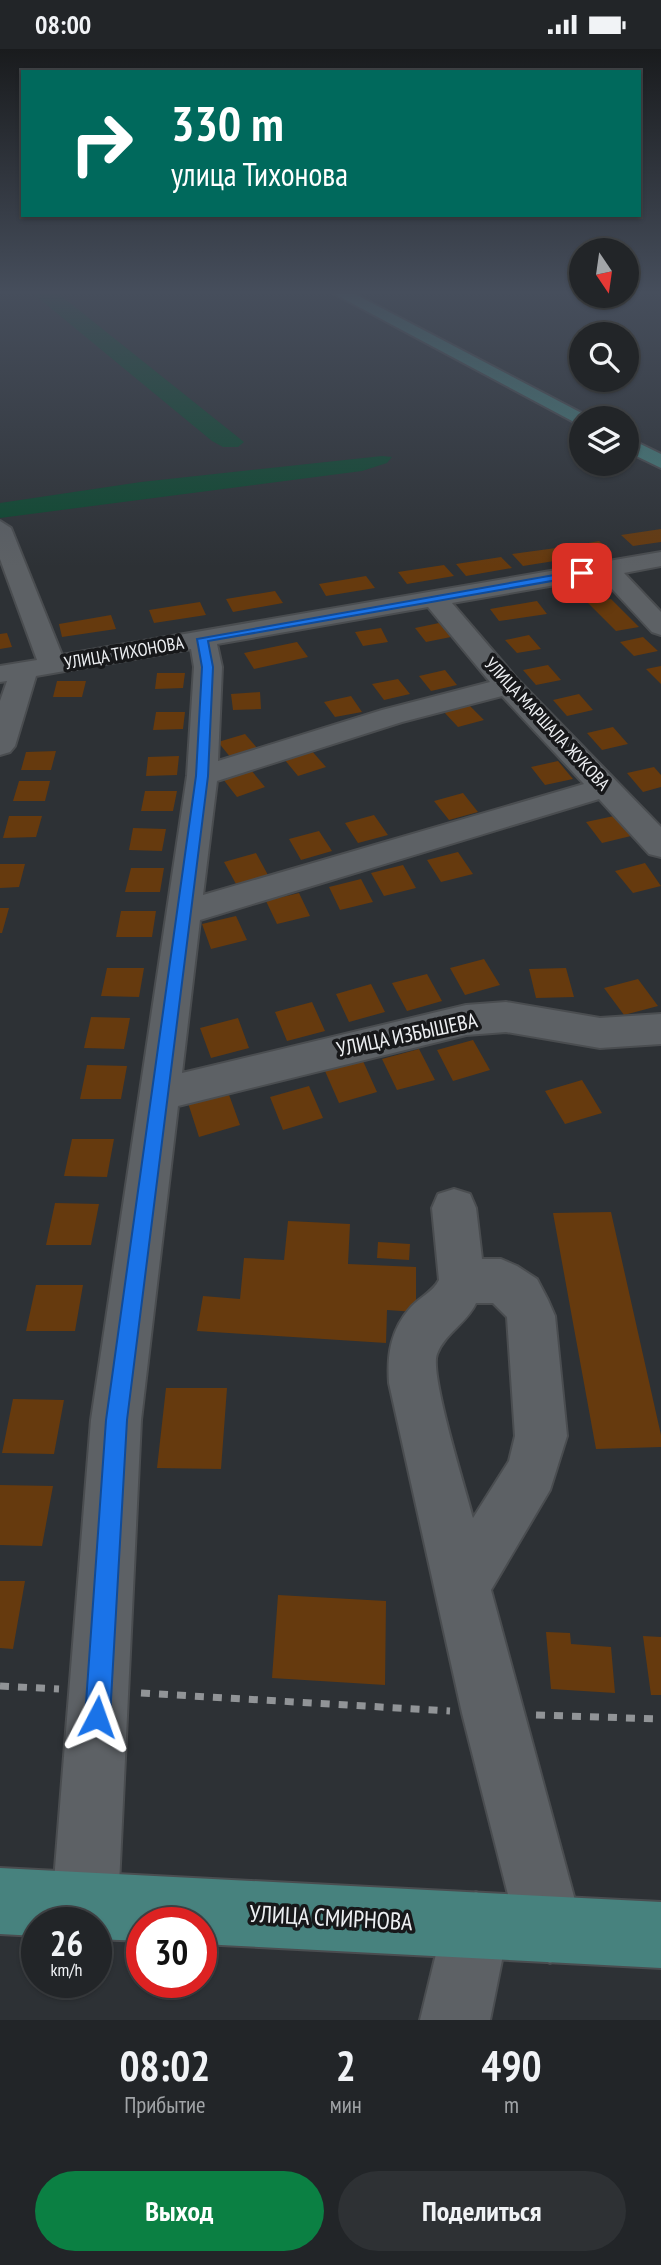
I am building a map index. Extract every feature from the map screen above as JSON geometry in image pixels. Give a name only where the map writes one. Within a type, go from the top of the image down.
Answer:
[{"type":"main road","points":[[513,383],[569,412]]},
{"type":"main road","points":[[639,450],[661,461]]},
{"type":"main road","name":"УЛИЦА СМИРНОВА","points":[[0,1901],[661,1935]]},
{"type":"street","points":[[0,528],[52,665]]},
{"type":"street","name":"УЛИЦА ТИХОНОВА","points":[[12,672],[661,559]]},
{"type":"street","points":[[607,569],[661,627]]},
{"type":"street","name":"УЛИЦА МАРШАЛА ЖУКОВА","points":[[435,599],[508,686],[661,846]]},
{"type":"street","points":[[85,1906],[116,1420],[157,1094],[186,912],[202,776],[208,667],[202,639]]},
{"type":"street","points":[[0,746],[12,672]]},
{"type":"street","points":[[202,776],[392,716],[508,686]]},
{"type":"street","points":[[186,912],[607,787]]},
{"type":"street","name":"УЛИЦА ИЗБЫШЕВА","points":[[157,1094],[466,1020],[506,1017],[600,1033],[661,1030]]},
{"type":"street","points":[[454,1208],[462,1281],[453,1301],[427,1324],[411,1354],[414,1383],[492,1713],[550,1930]]},
{"type":"street","points":[[461,1585],[532,1472],[541,1436],[531,1316],[520,1295],[501,1281],[462,1281]]},
{"type":"street","points":[[455,2020],[476,1925]]},
{"type":"path","points":[[0,1686],[492,1713],[661,1719]]},
{"type":"green space","points":[[142,383],[170,383],[244,442],[238,447],[223,447]]},
{"type":"green space","points":[[392,457],[387,463],[362,471],[0,518],[0,503],[141,482]]},
{"type":"building","points":[[661,529],[661,542],[633,546],[621,535]]},
{"type":"building","points":[[599,541],[611,552],[590,556],[578,545]]},
{"type":"building","points":[[556,548],[567,559],[523,566],[512,554]]},
{"type":"building","points":[[501,557],[512,568],[466,576],[456,564]]},
{"type":"building","points":[[444,565],[454,576],[407,584],[398,572]]},
{"type":"building","points":[[366,576],[375,588],[326,596],[319,584]]},
{"type":"building","points":[[275,591],[283,603],[233,612],[226,599]]},
{"type":"building","points":[[611,599],[639,627],[616,631],[588,603]]},
{"type":"building","points":[[537,601],[547,614],[499,621],[490,609]]},
{"type":"building","points":[[200,602],[206,615],[154,623],[149,610]]},
{"type":"building","points":[[111,615],[116,629],[62,637],[59,624]]},
{"type":"building","points":[[439,623],[451,637],[426,642],[415,628]]},
{"type":"building","points":[[381,628],[388,642],[363,646],[355,632]]},
{"type":"building","points":[[7,633],[12,647],[0,649],[0,634]]},
{"type":"building","points":[[529,635],[541,649],[517,653],[505,640]]},
{"type":"building","points":[[643,637],[658,651],[634,656],[620,642]]},
{"type":"building","points":[[297,642],[308,657],[254,669],[244,653]]},
{"type":"building","points":[[548,665],[561,680],[536,685],[523,670]]},
{"type":"building","points":[[661,666],[661,684],[646,669]]},
{"type":"building","points":[[445,670],[457,685],[431,691],[419,676]]},
{"type":"building","points":[[157,673],[185,673],[183,688],[155,689]]},
{"type":"building","points":[[398,679],[410,694],[384,700],[372,684]]},
{"type":"building","points":[[57,681],[86,681],[82,697],[53,697]]},
{"type":"building","points":[[260,692],[261,709],[233,710],[231,694]]},
{"type":"building","points":[[579,694],[593,710],[567,716],[553,700]]},
{"type":"building","points":[[351,696],[362,712],[335,717],[324,702]]},
{"type":"building","points":[[469,705],[484,720],[458,727],[444,712]]},
{"type":"building","points":[[156,712],[185,712],[183,729],[153,730]]},
{"type":"building","points":[[613,727],[628,744],[602,750],[587,733]]},
{"type":"building","points":[[245,734],[258,749],[231,758],[218,742]]},
{"type":"building","points":[[311,750],[326,767],[298,776],[284,759]]},
{"type":"building","points":[[56,751],[51,770],[21,770],[26,752]]},
{"type":"building","points":[[179,756],[177,775],[146,776],[148,757]]},
{"type":"building","points":[[558,761],[573,779],[545,785],[531,767]]},
{"type":"building","points":[[654,767],[661,775],[661,787],[643,792],[627,773]]},
{"type":"building","points":[[251,770],[265,787],[237,797],[223,779]]},
{"type":"building","points":[[19,781],[50,781],[45,801],[13,801]]},
{"type":"building","points":[[145,791],[177,791],[173,811],[141,811]]},
{"type":"building","points":[[463,793],[478,812],[449,820],[434,801]]},
{"type":"building","points":[[374,815],[388,835],[358,843],[345,823]]},
{"type":"building","points":[[9,816],[42,816],[36,837],[3,838]]},
{"type":"building","points":[[614,816],[631,836],[602,843],[586,822]]},
{"type":"building","points":[[133,828],[166,829],[162,851],[129,850]]},
{"type":"building","points":[[319,831],[332,851],[301,860],[289,839]]},
{"type":"building","points":[[458,852],[473,874],[441,882],[427,860]]},
{"type":"building","points":[[256,853],[268,875],[236,884],[224,862]]},
{"type":"building","points":[[645,863],[661,886],[633,893],[615,871]]},
{"type":"building","points":[[0,864],[25,864],[19,887],[0,888]]},
{"type":"building","points":[[403,865],[416,888],[384,896],[371,873]]},
{"type":"building","points":[[131,868],[164,868],[160,892],[125,892]]},
{"type":"building","points":[[361,879],[373,902],[340,910],[329,887]]},
{"type":"building","points":[[299,893],[310,916],[277,924],[266,901]]},
{"type":"building","points":[[0,908],[9,908],[2,933],[0,933]]},
{"type":"building","points":[[121,911],[156,911],[152,937],[116,937]]},
{"type":"building","points":[[236,916],[247,940],[211,949],[202,924]]},
{"type":"building","points":[[484,959],[500,985],[465,995],[450,968]]},
{"type":"building","points":[[107,968],[144,968],[139,997],[101,996]]},
{"type":"building","points":[[566,968],[574,997],[536,998],[529,969]]},
{"type":"building","points":[[427,974],[442,1001],[407,1011],[392,983]]},
{"type":"building","points":[[638,979],[658,1006],[624,1015],[604,988]]},
{"type":"building","points":[[371,984],[385,1012],[349,1022],[336,994]]},
{"type":"building","points":[[312,1002],[325,1031],[287,1041],[275,1012]]},
{"type":"building","points":[[91,1017],[130,1018],[124,1049],[84,1048]]},
{"type":"building","points":[[238,1018],[249,1048],[211,1058],[200,1028]]},
{"type":"building","points":[[473,1040],[490,1070],[453,1081],[437,1050]]},
{"type":"building","points":[[419,1049],[435,1080],[397,1090],[382,1059]]},
{"type":"building","points":[[363,1061],[377,1092],[339,1103],[325,1071]]},
{"type":"building","points":[[87,1065],[127,1066],[121,1099],[80,1099]]},
{"type":"building","points":[[582,1080],[602,1113],[565,1124],[545,1091]]},
{"type":"building","points":[[309,1086],[323,1118],[283,1130],[270,1097]]},
{"type":"building","points":[[228,1092],[240,1125],[199,1137],[188,1103]]},
{"type":"building","points":[[72,1139],[114,1139],[107,1177],[64,1176]]},
{"type":"building","points":[[55,1203],[99,1204],[91,1245],[46,1245]]},
{"type":"building","points":[[611,1212],[661,1435],[661,1447],[596,1449],[553,1213]]},
{"type":"building","points":[[288,1221],[350,1224],[348,1264],[416,1267],[416,1312],[387,1310],[386,1343],[197,1331],[203,1296],[240,1299],[244,1258],[284,1260]]},
{"type":"building","points":[[378,1242],[410,1244],[409,1260],[377,1258]]},
{"type":"building","points":[[36,1285],[83,1285],[75,1331],[26,1331]]},
{"type":"building","points":[[166,1388],[227,1388],[221,1469],[157,1468]]},
{"type":"building","points":[[13,1399],[64,1400],[54,1454],[2,1453]]},
{"type":"building","points":[[0,1485],[53,1486],[42,1546],[0,1545]]},
{"type":"building","points":[[0,1581],[25,1581],[13,1649],[0,1648]]},
{"type":"building","points":[[278,1595],[386,1601],[385,1685],[272,1678]]},
{"type":"building","points":[[546,1632],[570,1633],[571,1644],[611,1647],[615,1693],[551,1689]]},
{"type":"building","points":[[643,1636],[661,1637],[661,1695],[651,1695]]},
{"type":"route","points":[[97,1717],[116,1420],[157,1094],[186,912],[202,776],[208,667],[202,639],[582,573]]}]
